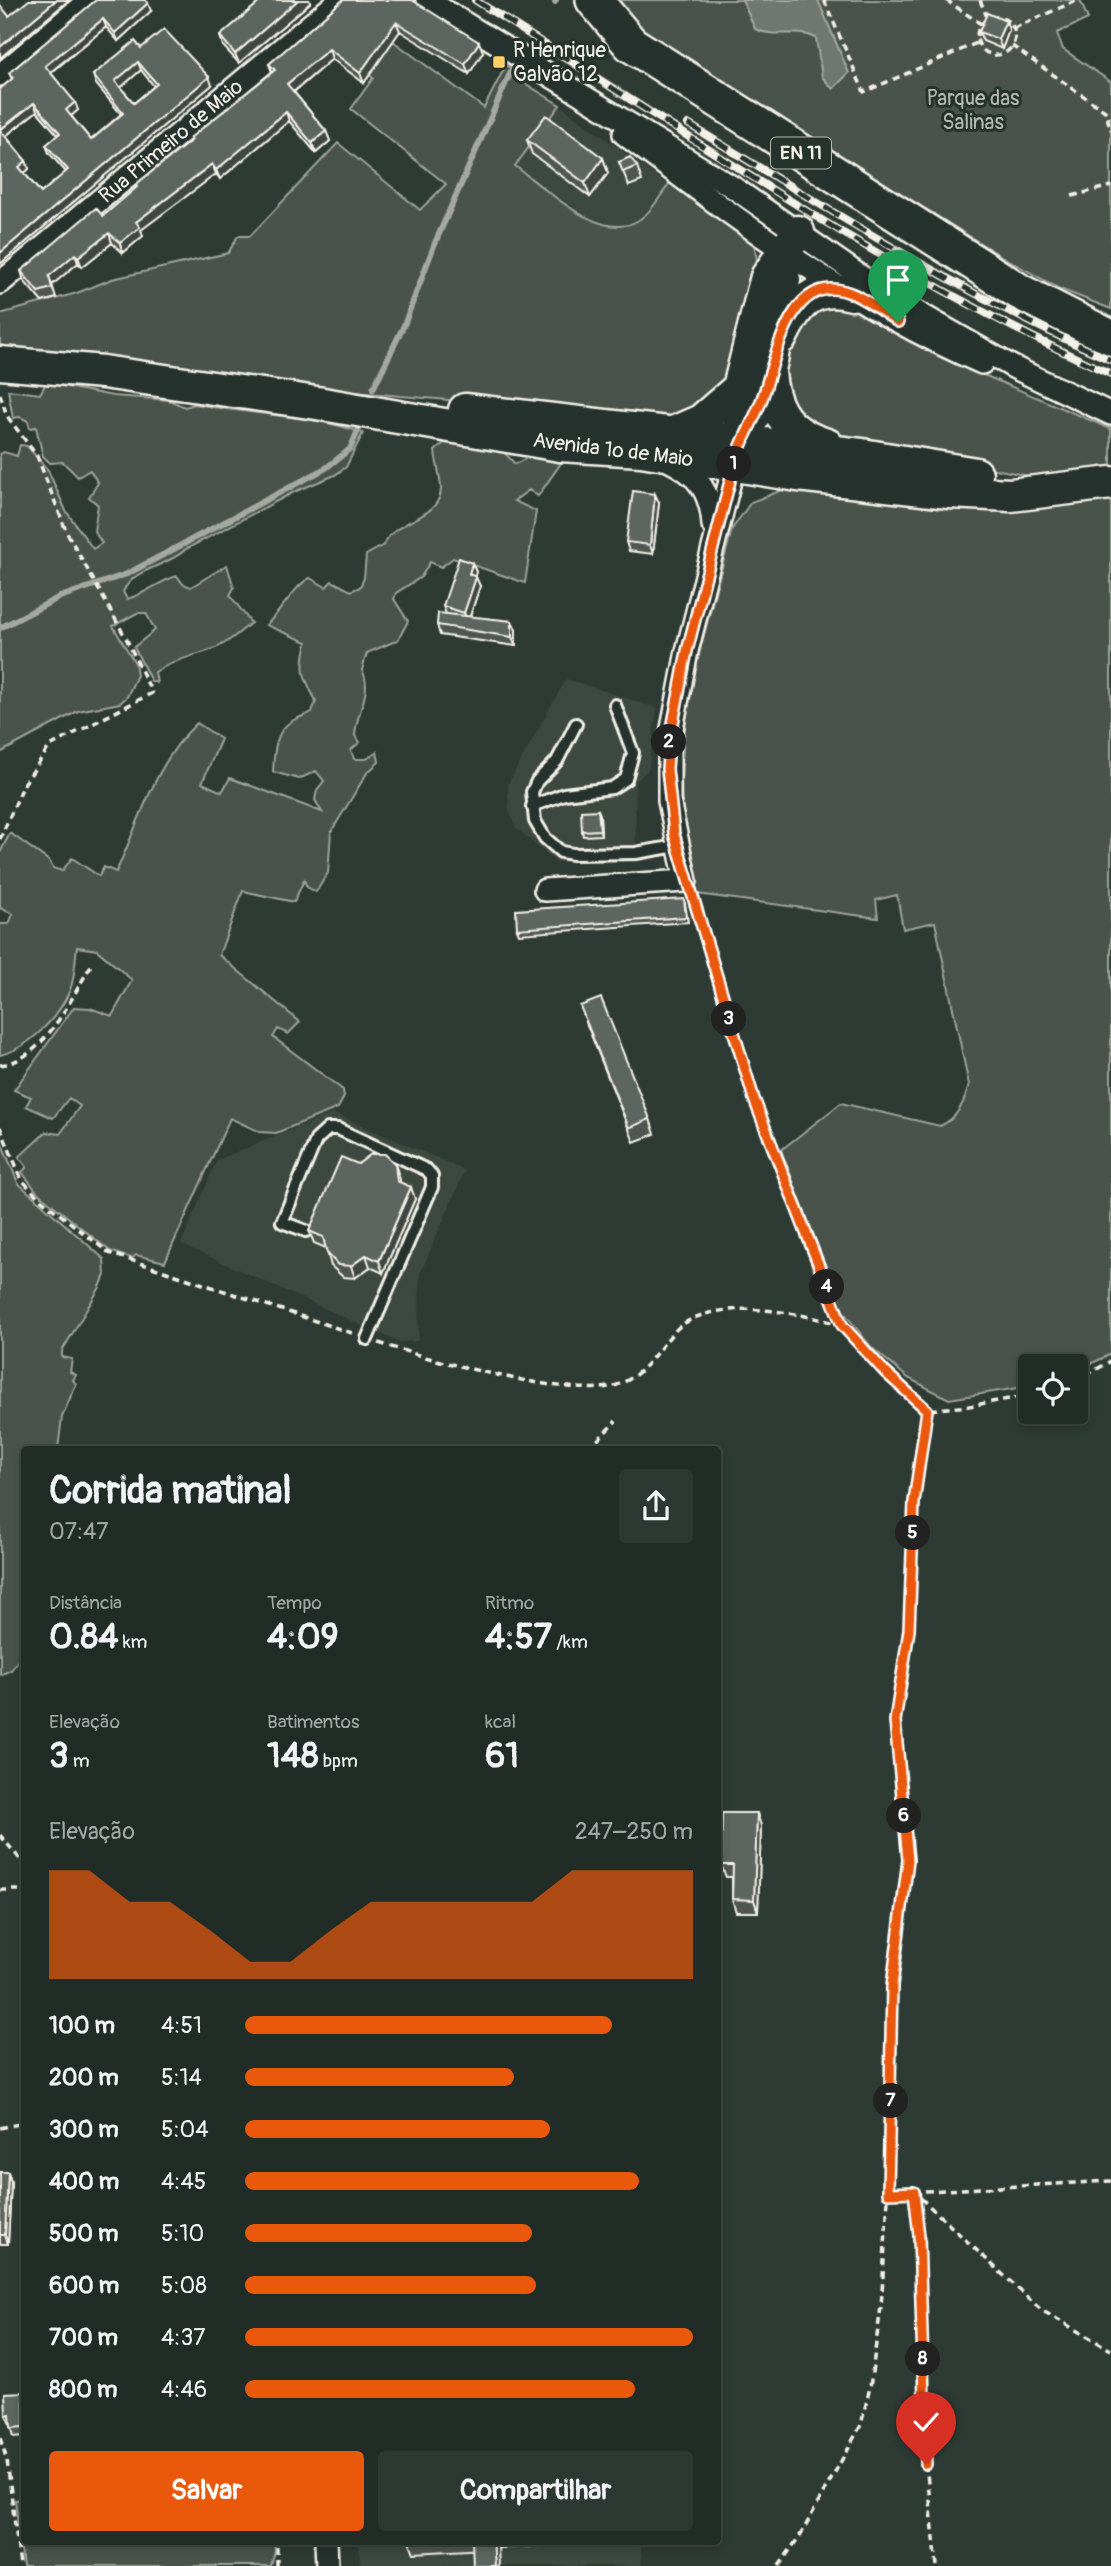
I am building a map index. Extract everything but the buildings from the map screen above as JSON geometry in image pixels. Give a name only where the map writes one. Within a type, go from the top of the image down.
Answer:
[{"type":"main road","name":"EN 11","points":[[594,0],[631,44],[1020,292],[1111,338]]},
{"type":"main road","points":[[792,242],[772,361],[772,399],[783,420],[808,440],[862,455]]},
{"type":"main road","points":[[737,454],[739,388],[767,276],[792,242]]},
{"type":"main road","points":[[737,454],[757,411],[772,361],[791,317],[807,299],[829,290],[852,294]]},
{"type":"main road","name":"EN 11","points":[[1020,292],[1111,317]]},
{"type":"main road","name":"Avenida 1º de Maio","points":[[0,363],[103,372],[317,402],[560,445],[737,454],[862,455],[1077,489]]},
{"type":"main road","points":[[671,434],[701,421],[739,388]]},
{"type":"main road","name":"Avenida 1º de Maio","points":[[317,402],[460,410],[671,434],[737,454],[949,492],[1011,495],[1111,483]]},
{"type":"street","points":[[0,75],[89,0]]},
{"type":"street","name":"Rua Primeiro de Maio","points":[[0,283],[340,0]]},
{"type":"street","points":[[427,0],[544,74],[691,185],[1013,367],[1103,410]]},
{"type":"street","points":[[792,242],[852,294],[956,352],[1103,410]]},
{"type":"street","points":[[641,450],[692,472],[706,491],[712,507],[714,537]]},
{"type":"street","points":[[545,890],[686,881],[669,801],[669,744],[687,651],[737,454]]},
{"type":"street","points":[[326,2545],[327,2566]]},
{"type":"lane","points":[[532,806],[564,794],[612,788],[626,779],[633,753],[615,705]]},
{"type":"lane","points":[[576,724],[557,761],[537,781],[532,792],[532,806],[545,838],[561,852],[636,853],[677,846]]},
{"type":"lane","points":[[306,1231],[282,1222],[316,1140],[328,1129],[338,1129],[427,1170],[432,1176],[432,1187],[367,1339]]},
{"type":"path","points":[[824,0],[864,92],[977,43]]},
{"type":"path","points":[[946,0],[981,24]]},
{"type":"path","points":[[980,0],[988,18]]},
{"type":"path","points":[[1055,0],[1059,8]]},
{"type":"path","points":[[1014,27],[1078,0]]},
{"type":"path","points":[[977,43],[981,24],[988,18],[1003,18],[1014,27]]},
{"type":"path","points":[[1013,46],[1014,27]]},
{"type":"path","points":[[977,43],[983,50],[997,56],[1013,46]]},
{"type":"path","points":[[1013,46],[1105,111],[1111,130]]},
{"type":"path","points":[[1072,196],[1111,186]]},
{"type":"path","points":[[0,394],[7,416],[37,456],[67,533],[127,640],[152,693],[50,746],[24,784],[0,839]]},
{"type":"path","points":[[686,881],[754,1099],[842,1325],[885,1372],[927,1410],[1018,1397]]},
{"type":"path","points":[[0,1065],[11,1064],[30,1054],[48,1033],[92,964]]},
{"type":"path","points":[[0,1127],[22,1180],[38,1198],[109,1253],[367,1339],[528,1382],[608,1388],[627,1381],[646,1367],[684,1323],[710,1313],[777,1311],[817,1317],[842,1325]]},
{"type":"path","points":[[1088,1374],[1111,1361]]},
{"type":"path","points":[[779,2566],[801,2534],[861,2425],[870,2387],[881,2307],[888,2193],[892,1986],[908,1860],[895,1721],[909,1630],[914,1502],[927,1410]]},
{"type":"path","points":[[592,1446],[615,1421]]},
{"type":"path","points":[[0,1835],[21,1860]]},
{"type":"path","points":[[0,1890],[21,1890]]},
{"type":"path","points":[[0,2128],[21,2124]]},
{"type":"path","points":[[888,2193],[1111,2181]]},
{"type":"path","points":[[914,2192],[1041,2310],[1111,2350]]},
{"type":"path","points":[[914,2192],[919,2236],[926,2464],[937,2566]]},
{"type":"path","points":[[0,2438],[7,2460],[20,2566]]},
{"type":"path","points":[[276,2566],[277,2545]]},
{"type":"shaded area","points":[[742,0],[818,0],[849,73],[833,89],[822,77],[816,38],[755,29]]},
{"type":"shaded area","points":[[560,105],[668,185],[638,221],[617,228],[599,225],[514,166]]},
{"type":"shaded area","points":[[566,679],[657,708],[649,768],[635,783],[636,862],[556,862],[516,828],[509,811],[508,784]]},
{"type":"shaded area","points":[[333,1113],[465,1170],[420,1274],[418,1341],[399,1342],[181,1244],[217,1160]]},
{"type":"shaded area","points":[[359,2545],[640,2545],[642,2566],[360,2566]]},
{"type":"green space","name":"Parque das Salinas","points":[[613,0],[1080,0],[1088,19],[1057,33],[1063,49],[1111,82],[1111,309],[1060,289],[1001,256],[667,47],[636,25]]},
{"type":"green space","points":[[393,41],[484,108],[506,65],[519,74],[518,79],[560,105],[515,166],[573,210],[606,225],[622,226],[647,214],[669,184],[675,183],[748,236],[754,245],[758,265],[723,390],[681,420],[320,389],[0,347],[0,314],[77,293],[112,279],[228,253],[238,236],[250,236],[338,143],[420,210],[446,184],[351,109],[373,78],[357,66],[384,53]]},
{"type":"green space","points":[[836,299],[972,370],[1111,429],[1111,469],[1046,477],[1024,475],[801,429],[782,380],[798,323]]},
{"type":"green space","points":[[46,383],[113,396],[169,400],[185,407],[195,404],[300,418],[363,433],[346,467],[335,475],[294,492],[143,572],[128,584],[123,592],[127,599],[177,576],[183,584],[191,587],[227,565],[234,588],[230,595],[251,623],[220,646],[174,662],[155,672],[157,683],[151,681],[134,647],[155,630],[146,613],[137,613],[113,626],[135,663],[137,675],[127,697],[120,703],[78,711],[0,753],[0,454],[4,452],[17,456],[20,445],[27,446],[48,470],[66,511],[93,549],[102,543],[94,531],[98,505],[89,497],[98,483],[90,470],[78,477],[63,462],[50,463],[43,456],[36,427],[30,428],[28,421],[20,417],[13,418],[8,390],[40,394]]},
{"type":"green space","points":[[444,443],[502,450],[515,464],[535,454],[561,463],[538,496],[529,490],[514,501],[536,511],[525,583],[453,558],[441,567],[430,562],[421,577],[396,593],[394,599],[408,621],[398,640],[367,653],[362,670],[365,694],[355,736],[360,742],[351,750],[354,759],[366,759],[377,752],[379,762],[367,773],[331,832],[328,873],[316,892],[307,887],[304,880],[294,902],[243,891],[219,955],[300,1022],[288,1034],[278,1029],[273,1037],[343,1090],[344,1097],[338,1108],[276,1133],[260,1132],[230,1118],[165,1262],[136,1255],[133,1258],[127,1257],[110,1251],[38,1193],[22,1172],[27,1167],[19,1157],[46,1132],[60,1134],[80,1106],[69,1098],[53,1118],[26,1106],[31,1097],[14,1090],[74,1007],[90,1008],[112,1016],[132,980],[97,950],[77,947],[72,985],[58,1011],[32,1039],[11,1052],[0,1055],[0,924],[9,924],[13,914],[0,908],[0,853],[10,833],[49,861],[53,868],[62,871],[72,858],[99,876],[104,867],[116,872],[159,774],[182,739],[197,723],[221,739],[202,783],[222,792],[230,778],[322,812],[315,800],[317,790],[324,781],[316,771],[299,779],[273,772],[278,737],[286,725],[312,712],[316,701],[304,673],[307,642],[266,625],[299,586],[310,578],[326,587],[332,581],[351,591],[360,587],[364,578],[366,555],[384,545],[389,536],[425,513],[439,499],[441,485],[435,451]]},
{"type":"green space","points":[[785,489],[1046,508],[1111,500],[1111,1354],[1088,1365],[1088,1354],[1018,1354],[1018,1388],[949,1399],[908,1378],[872,1348],[842,1310],[781,1150],[841,1103],[940,1126],[951,1119],[959,1109],[969,1085],[935,922],[903,929],[897,895],[876,900],[878,918],[697,894],[686,846],[682,799],[682,754],[688,710],[732,529],[751,502]]},
{"type":"green space","points":[[0,1139],[18,1183],[104,1259],[105,1275],[62,1351],[62,1357],[72,1359],[70,1372],[76,1375],[73,1380],[76,1384],[62,1417],[58,1446],[21,1446],[21,1657],[11,1670],[0,1675]]},
{"type":"green space","points":[[21,2499],[21,2545],[274,2545],[275,2551],[271,2566],[23,2566],[15,2500]]},
{"type":"waterway","points":[[373,389],[404,325],[435,243],[512,69]]},
{"type":"waterway","points":[[0,628],[60,597],[127,574],[326,468],[350,449],[360,426]]},
{"type":"railway","points":[[475,0],[708,150],[866,246],[1028,335],[1111,374]]},
{"type":"railway","points":[[688,124],[949,279],[1002,308],[1111,360]]},
{"type":"place","name":"R Henrique Galvão 12","points":[[499,62]]},
{"type":"route","points":[[898,322],[852,294],[838,290],[818,293],[807,299],[791,317],[774,351],[757,411],[740,442],[687,651],[674,711],[667,769],[674,834],[686,881],[754,1099],[842,1325],[885,1372],[927,1410],[914,1502],[909,1630],[895,1721],[908,1860],[892,1986],[888,2193],[914,2192],[919,2236],[926,2464]]}]
